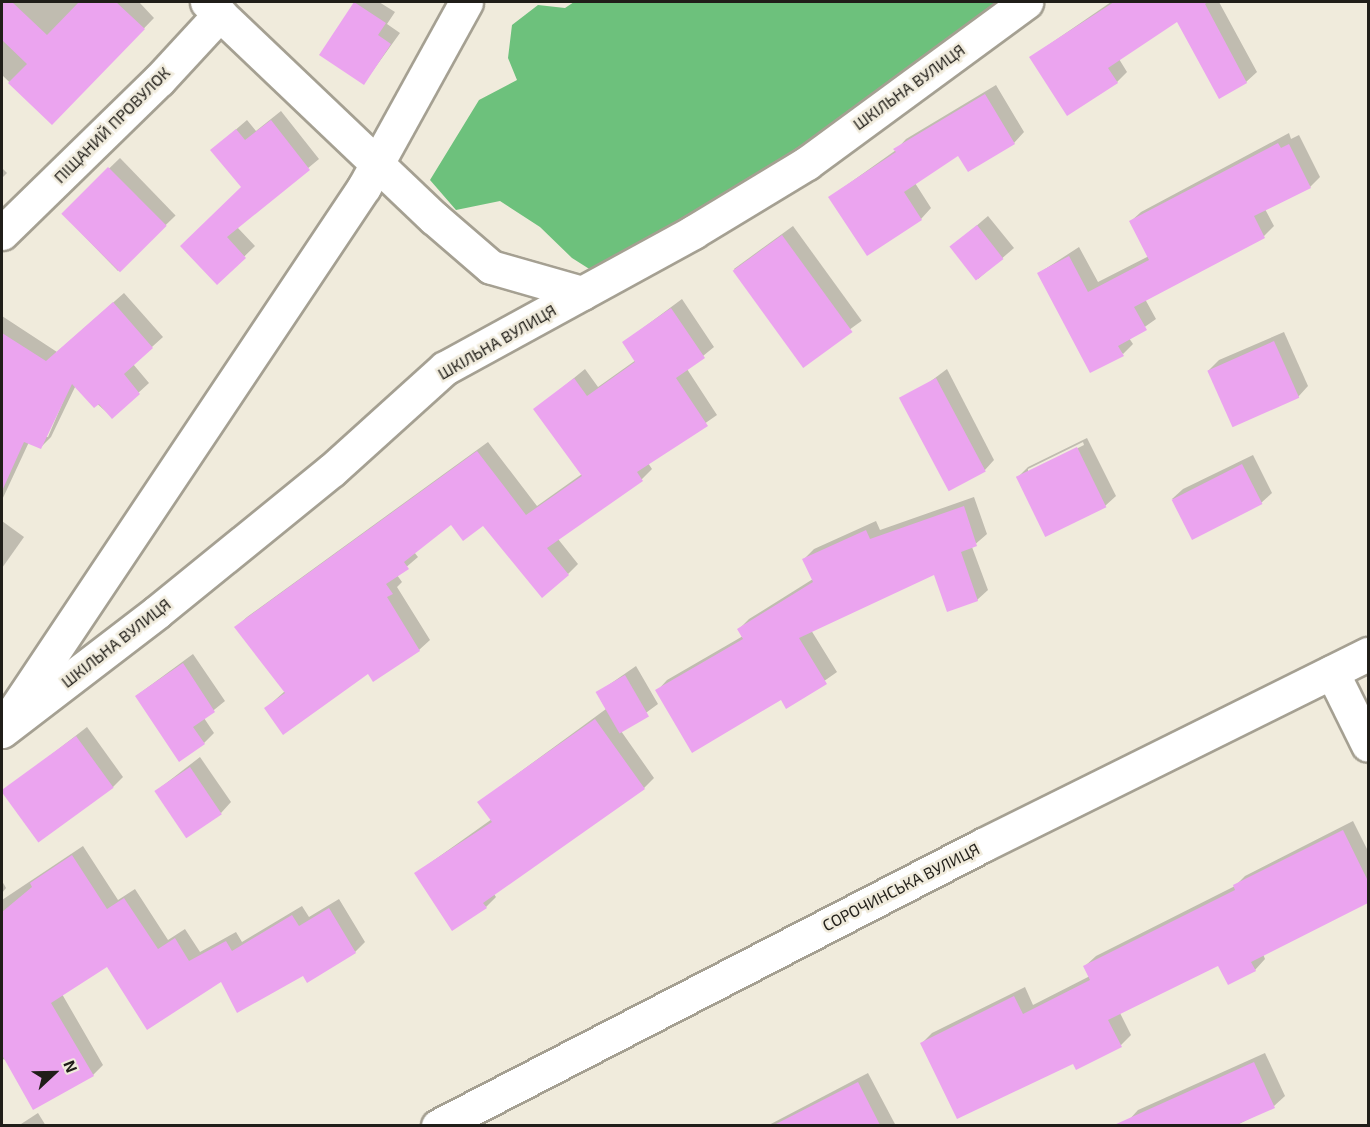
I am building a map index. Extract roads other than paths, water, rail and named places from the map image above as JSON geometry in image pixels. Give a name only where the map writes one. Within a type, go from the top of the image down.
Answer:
[{"type":"street","name":"ШКІЛЬНА ВУЛИЦЯ","points":[[2,730],[378,161],[466,2]]},
{"type":"street","name":"ШКІЛЬНА ВУЛИЦЯ","points":[[2,730],[157,612],[313,484],[445,368],[693,232],[807,162],[1026,2]]},
{"type":"street","name":"ПІЩАНИЙ ПРОВУЛОК","points":[[2,233],[159,80],[214,8],[378,161],[434,218],[492,267],[582,293]]},
{"type":"street","name":"СОРОЧИНСЬКА ВУЛИЦЯ","points":[[438,1125],[983,845],[1368,654]]},
{"type":"street","points":[[1332,672],[1368,745]]}]
